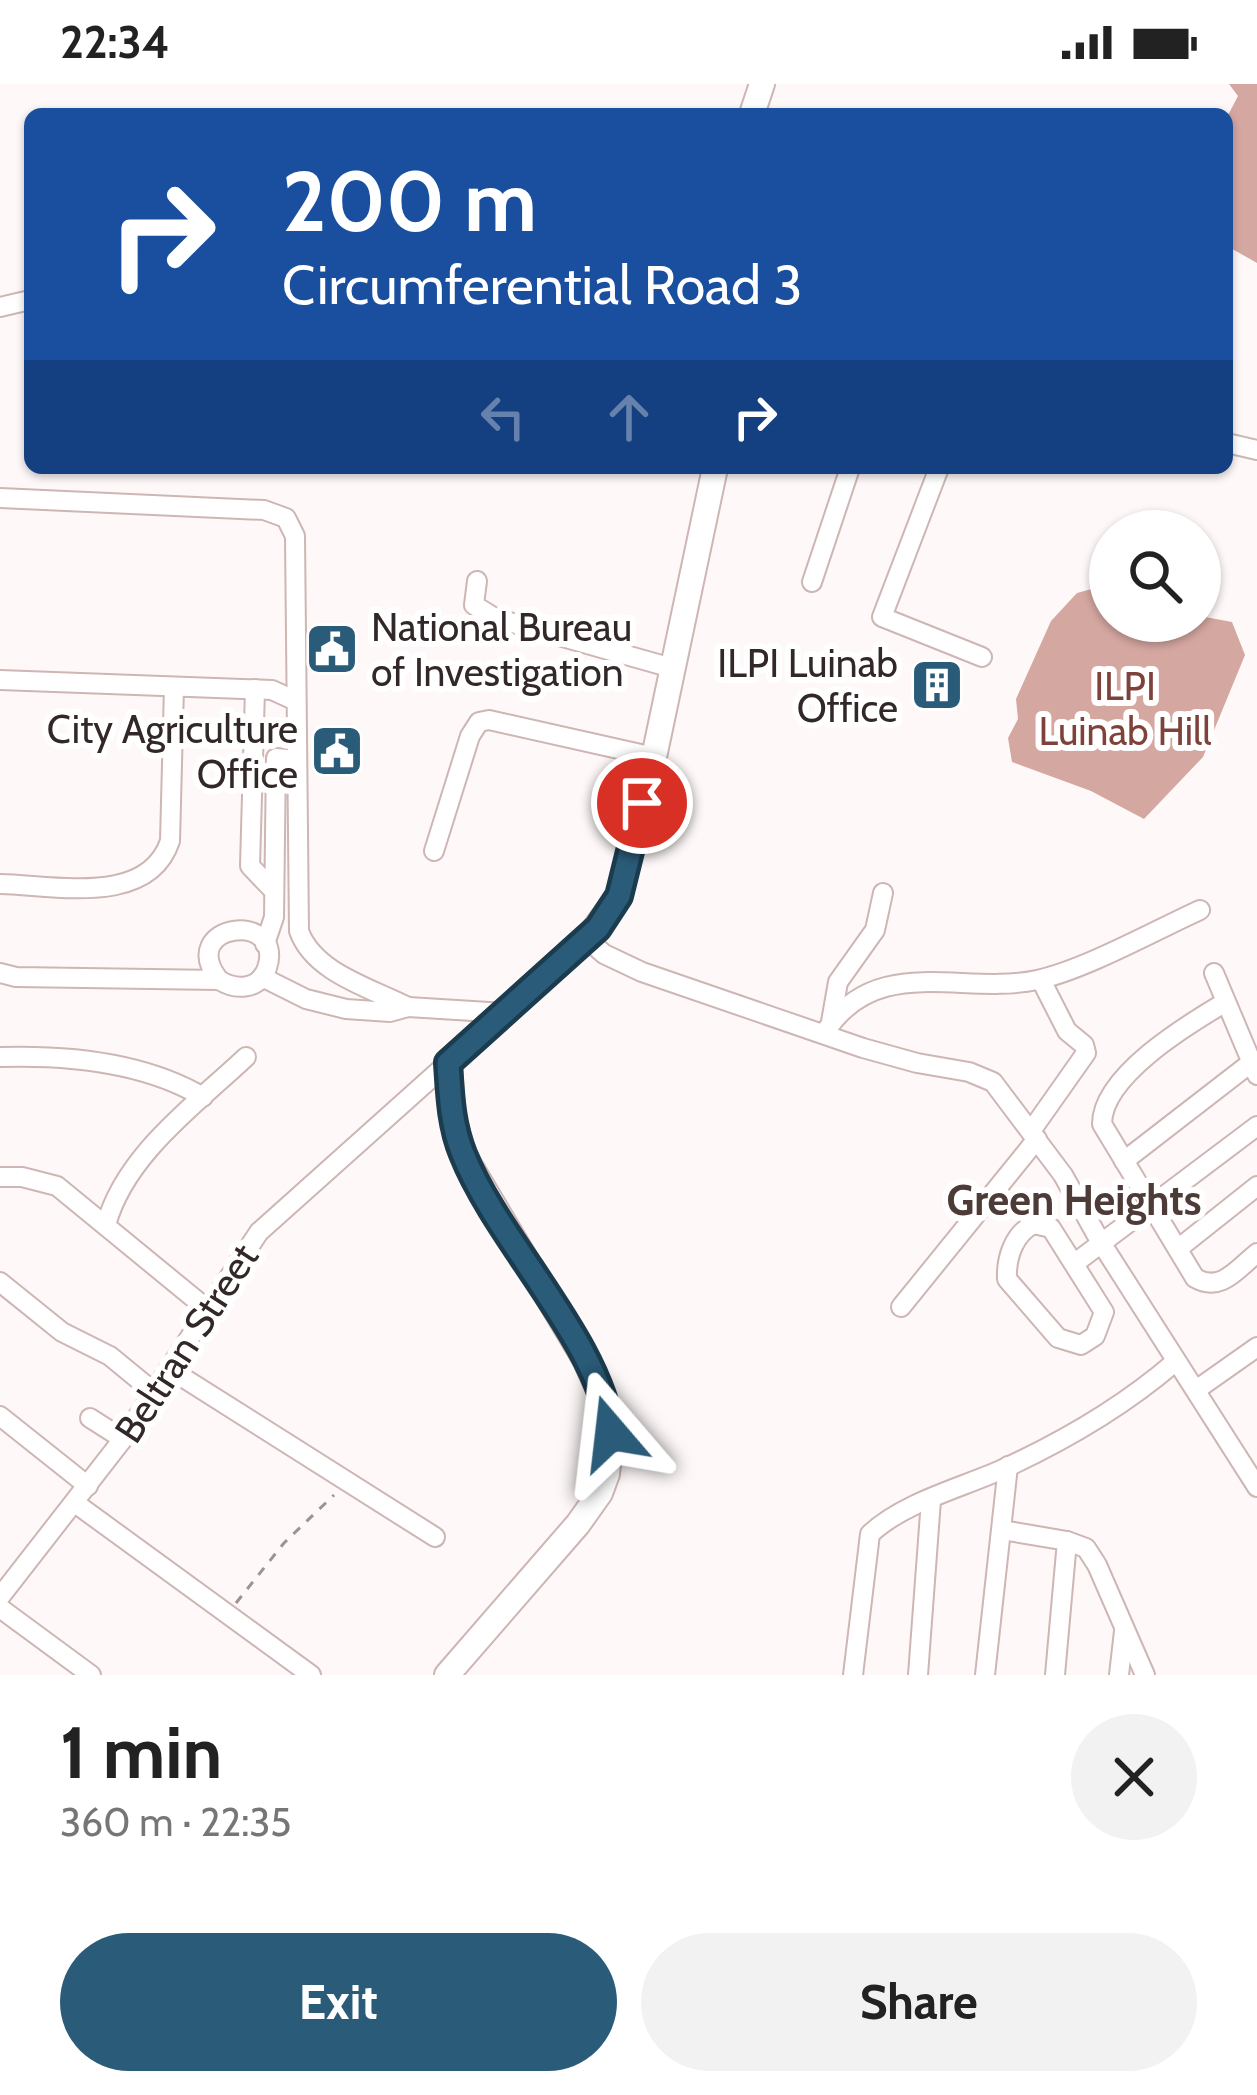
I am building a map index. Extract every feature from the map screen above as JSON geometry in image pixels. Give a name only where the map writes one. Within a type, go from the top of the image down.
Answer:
[{"type":"main road","points":[[447,1675],[600,1493],[611,1433],[609,1412],[585,1359],[464,1156],[452,1114],[448,1063],[587,939],[619,896],[654,757],[714,474]]},
{"type":"street","points":[[812,582],[848,474]]},
{"type":"street","points":[[937,474],[882,617],[982,657]]},
{"type":"street","points":[[0,498],[264,510],[286,518],[295,536],[299,931],[305,948],[331,969],[408,1007]]},
{"type":"street","points":[[477,581],[475,604],[495,618],[672,668]]},
{"type":"street","points":[[0,680],[255,688],[296,701]]},
{"type":"street","points":[[0,884],[113,886],[150,873],[163,861],[170,841],[174,687]]},
{"type":"street","points":[[255,688],[250,866],[274,891]]},
{"type":"street","points":[[434,850],[470,736],[479,722],[489,720],[654,757]]},
{"type":"street","points":[[0,973],[219,980],[236,988],[262,977],[268,967],[265,944],[274,917],[276,758]]},
{"type":"street","points":[[253,760],[297,760]]},
{"type":"street","points":[[827,1028],[838,982],[875,930],[883,893]]},
{"type":"street","points":[[827,1028],[856,998],[902,984],[1041,980],[1199,910]]},
{"type":"street","points":[[219,980],[210,963],[213,944],[226,931],[274,917]]},
{"type":"street","points":[[245,929],[265,944]]},
{"type":"street","points":[[587,939],[604,954],[642,972],[827,1028],[917,1063],[993,1082],[1063,1175],[1175,1362],[1257,1487]]},
{"type":"street","points":[[1124,1161],[1254,1068],[1214,973]]},
{"type":"street","points":[[262,977],[306,999],[346,1009],[505,1013]]},
{"type":"street","points":[[902,1307],[1034,1135],[1086,1053],[1084,1045],[1067,1031],[1041,980]]},
{"type":"street","points":[[1224,1004],[1153,1050],[1107,1102],[1102,1124],[1195,1278],[1220,1284],[1257,1253]]},
{"type":"street","points":[[0,1057],[92,1062],[165,1078],[203,1097]]},
{"type":"street","points":[[106,1225],[112,1203],[132,1168],[247,1057]]},
{"type":"street","name":"Beltran Street","points":[[0,1597],[123,1439],[259,1232],[448,1063]]},
{"type":"street","points":[[1075,1263],[1257,1126]]},
{"type":"street","points":[[0,1177],[57,1186],[206,1309]]},
{"type":"street","points":[[1179,1248],[1257,1186]]},
{"type":"street","points":[[1034,1224],[1051,1228],[1075,1263],[1104,1312],[1095,1336],[1081,1345],[1058,1338],[1006,1279],[1012,1250],[1034,1224]]},
{"type":"street","points":[[0,1282],[62,1332],[110,1357],[155,1393]]},
{"type":"street","points":[[1196,1390],[1257,1347]]},
{"type":"street","points":[[854,1675],[870,1534],[892,1517],[1008,1466],[1106,1413],[1175,1362]]},
{"type":"street","points":[[171,1370],[435,1537]]},
{"type":"street","points":[[0,1416],[88,1486]]},
{"type":"street","points":[[90,1418],[123,1439]]},
{"type":"street","points":[[985,1675],[1008,1466]]},
{"type":"street","points":[[918,1675],[932,1500]]},
{"type":"street","points":[[75,1503],[311,1675]]},
{"type":"street","points":[[1002,1531],[1086,1548],[1145,1675]]},
{"type":"street","points":[[1055,1675],[1067,1541]]},
{"type":"street","points":[[0,1608],[92,1675]]},
{"type":"street","points":[[1119,1675],[1124,1627]]},
{"type":"path","points":[[227,1614],[284,1543],[346,1480]]},
{"type":"green space","points":[[1229,84],[1257,84],[1257,263],[1233,249],[1232,108],[1238,96]]},
{"type":"green space","name":"ILPI Luinab Hill","points":[[1089,590],[1089,642],[1221,642],[1221,620],[1232,622],[1245,655],[1203,757],[1144,819],[1091,791],[1012,762],[1008,738],[1018,719],[1016,699],[1051,621],[1077,593]]},
{"type":"place","name":"National Bureau of Investigation","points":[[332,649]]},
{"type":"place","name":"ILPI Luinab Office","points":[[937,685]]},
{"type":"place","name":"City Agriculture Office","points":[[337,751]]},
{"type":"district","name":"Green Heights","points":[[1074,1200]]},
{"type":"route","points":[[611,1433],[609,1412],[585,1359],[464,1156],[452,1114],[448,1063],[598,928],[619,896],[642,803]]}]
